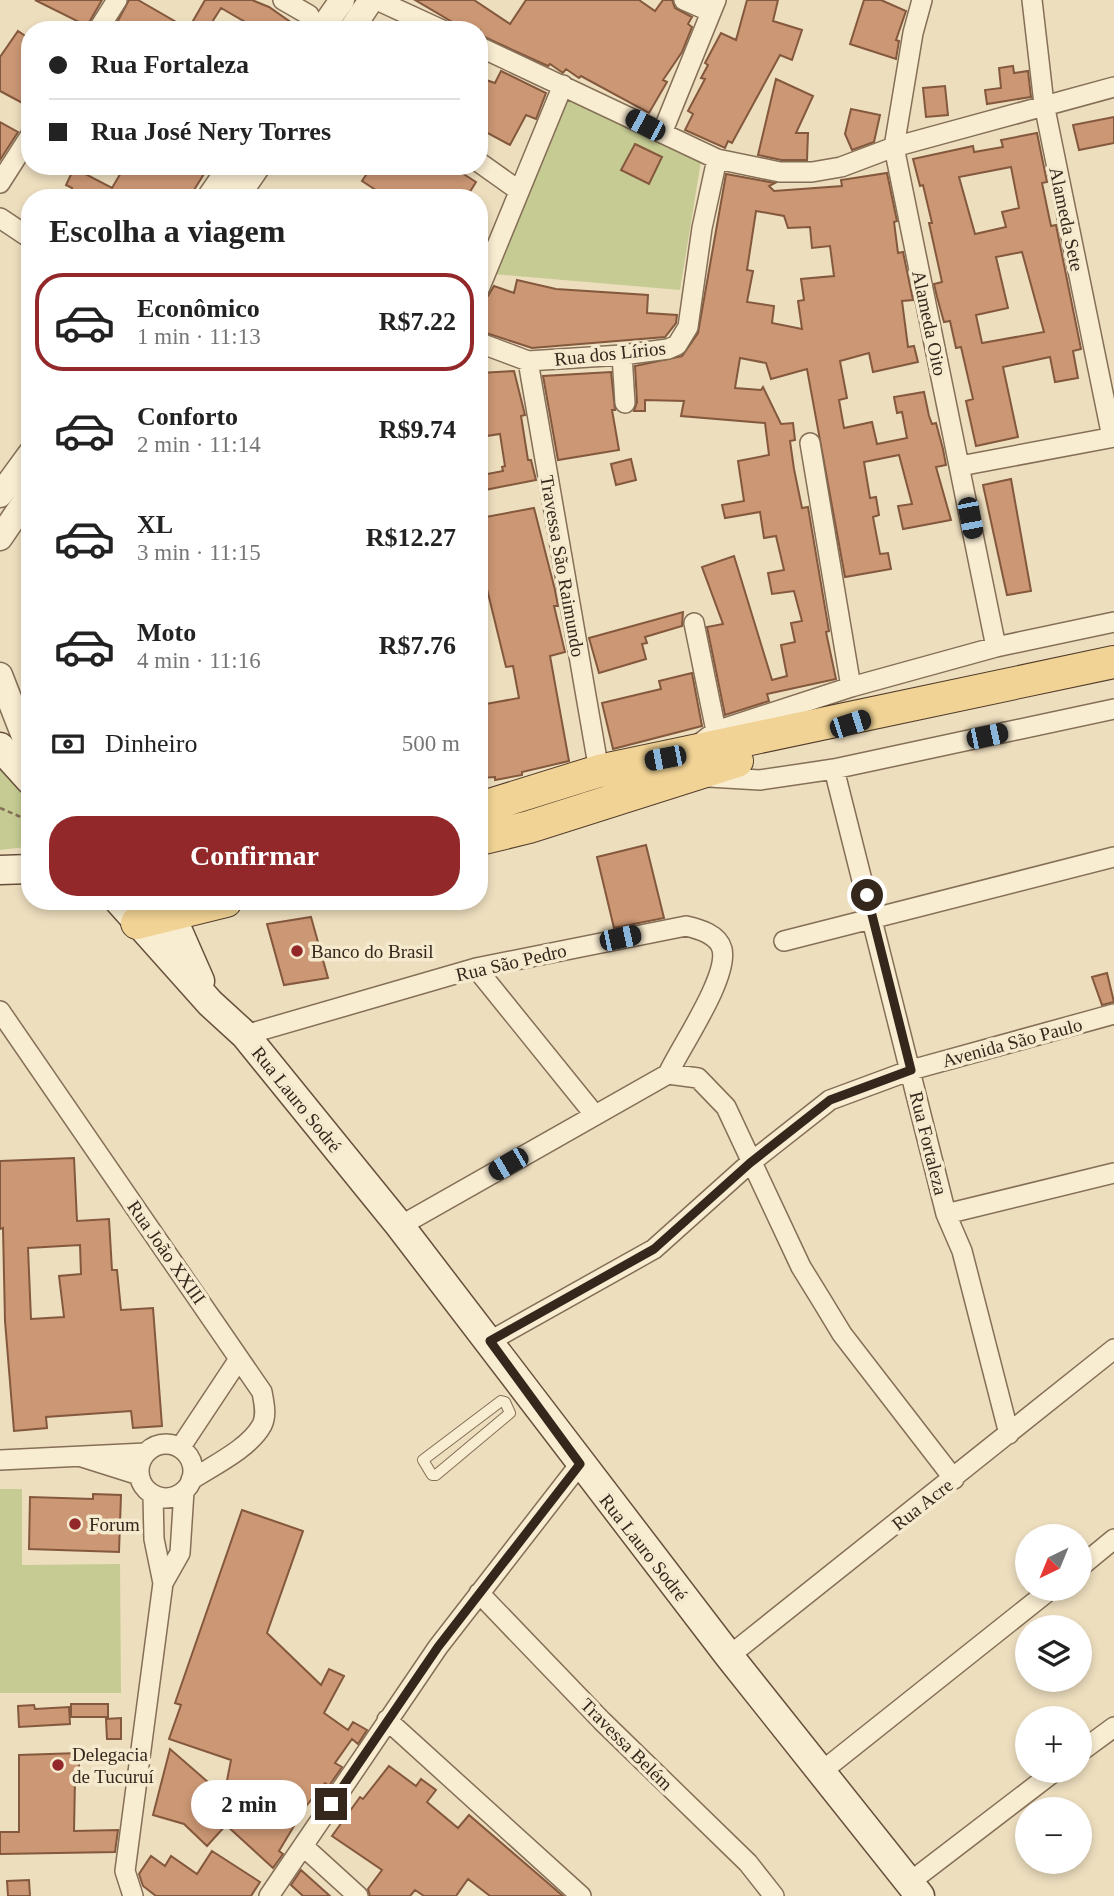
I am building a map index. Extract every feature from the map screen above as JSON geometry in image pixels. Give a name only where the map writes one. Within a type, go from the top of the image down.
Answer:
[{"type":"main road","points":[[488,809],[525,812],[898,708],[1114,662]]},
{"type":"main road","points":[[0,747],[21,770]]},
{"type":"main road","points":[[488,834],[599,771],[688,765]]},
{"type":"main road","points":[[0,870],[21,869]]},
{"type":"main road","points":[[128,912],[147,910]]},
{"type":"main road","name":"Rua Lauro Sodré","points":[[167,910],[210,1003]]},
{"type":"main road","name":"Rua Lauro Sodré","points":[[128,912],[210,1003],[246,1035],[400,1226],[490,1341],[518,1399],[580,1464],[915,1889]]},
{"type":"street","points":[[104,21],[117,0]]},
{"type":"street","points":[[283,0],[315,19],[342,0]]},
{"type":"street","points":[[358,21],[374,0],[422,21]]},
{"type":"street","points":[[662,134],[713,6],[684,0]]},
{"type":"street","name":"Alameda Oito","points":[[922,0],[913,33],[894,147],[996,647]]},
{"type":"street","name":"Alameda Sete","points":[[1032,0],[1044,104],[1113,437]]},
{"type":"street","points":[[488,51],[717,159],[780,172],[812,172],[841,167],[894,147],[1114,87]]},
{"type":"street","points":[[488,267],[563,85]]},
{"type":"street","points":[[0,183],[21,150]]},
{"type":"street","name":"Rua dos Lírios","points":[[488,346],[528,361],[668,349],[685,336],[717,159]]},
{"type":"street","points":[[488,169],[518,190]]},
{"type":"street","points":[[230,189],[247,175]]},
{"type":"street","points":[[0,218],[21,231]]},
{"type":"street","points":[[622,355],[625,403]]},
{"type":"street","name":"Travessa São Raimundo","points":[[528,361],[599,771]]},
{"type":"street","points":[[960,466],[1113,437]]},
{"type":"street","points":[[810,443],[851,687]]},
{"type":"street","points":[[0,495],[21,466]]},
{"type":"street","points":[[0,538],[21,507]]},
{"type":"street","points":[[1114,622],[996,647],[851,687],[716,731],[688,765],[760,780],[834,769],[1114,709]]},
{"type":"street","points":[[694,623],[716,731]]},
{"type":"street","points":[[0,675],[21,729]]},
{"type":"street","name":"Rua Fortaleza","points":[[834,769],[946,1214],[962,1251],[1009,1434]]},
{"type":"street","points":[[784,941],[874,921],[1114,857]]},
{"type":"street","name":"Rua São Pedro","points":[[246,1035],[476,968],[686,926],[702,930],[716,940],[722,949],[717,982],[668,1074]]},
{"type":"street","points":[[476,968],[594,1114]]},
{"type":"street","name":"Rua João XXIII","points":[[0,1010],[262,1392],[265,1411],[262,1424],[238,1448],[187,1486]]},
{"type":"street","name":"Avenida São Paulo","points":[[490,1341],[654,1249],[750,1163],[830,1100],[911,1070],[1114,1014]]},
{"type":"street","points":[[400,1226],[668,1074],[698,1078],[726,1107],[801,1267],[842,1334],[954,1479]]},
{"type":"street","points":[[946,1214],[1114,1173]]},
{"type":"street","name":"Rua Acre","points":[[729,1656],[1114,1349]]},
{"type":"street","points":[[180,1448],[239,1359]]},
{"type":"street","points":[[163,1583],[180,1553],[191,1460],[180,1448],[164,1443],[146,1453],[139,1464],[139,1475],[145,1488],[153,1495],[168,1497],[187,1486]]},
{"type":"street","points":[[0,1460],[82,1457],[108,1452],[146,1453]]},
{"type":"street","points":[[82,1457],[139,1475]]},
{"type":"street","points":[[269,1896],[387,1720],[478,1593],[580,1464]]},
{"type":"street","points":[[133,1896],[125,1871],[163,1583],[153,1539],[153,1495]]},
{"type":"street","points":[[1092,1557],[1114,1539]]},
{"type":"street","name":"Travessa Belém","points":[[478,1593],[602,1721],[748,1863],[774,1896]]},
{"type":"street","points":[[821,1772],[1036,1601]]},
{"type":"street","points":[[387,1720],[581,1896]]},
{"type":"street","points":[[1092,1743],[1114,1727]]},
{"type":"street","points":[[915,1889],[1041,1783]]},
{"type":"street","points":[[303,1846],[358,1896]]},
{"type":"lane","points":[[518,1399],[509,1415],[436,1475],[422,1462],[501,1401],[518,1399]]},
{"type":"path","points":[[0,808],[21,817]]},
{"type":"green space","points":[[566,95],[701,161],[680,290],[492,274]]},
{"type":"green space","points":[[0,755],[21,785],[21,848],[0,850]]},
{"type":"green space","points":[[0,1489],[22,1489],[22,1565],[120,1564],[121,1693],[0,1693]]},
{"type":"building","points":[[35,0],[102,0],[90,21],[77,21]]},
{"type":"building","points":[[129,0],[138,0],[174,21],[118,21]]},
{"type":"building","points":[[205,0],[252,0],[269,7],[289,21],[243,21],[221,8],[213,21],[193,21]]},
{"type":"building","points":[[415,0],[474,0],[510,24],[526,0],[639,0],[655,11],[663,0],[672,0],[675,8],[692,17],[688,24],[692,27],[682,52],[663,80],[667,82],[649,113],[566,69],[563,73],[550,64],[548,66],[488,39],[488,21],[451,21]]},
{"type":"building","points":[[747,0],[778,0],[773,21],[802,30],[792,60],[780,55],[732,143],[728,141],[725,148],[685,130],[693,114],[688,111],[705,79],[701,78],[708,65],[705,63],[721,33],[736,40]]},
{"type":"building","points":[[864,0],[881,0],[906,11],[896,40],[899,41],[896,59],[850,44]]},
{"type":"building","points":[[18,31],[21,33],[21,102],[0,91],[0,57]]},
{"type":"building","points":[[1013,66],[1014,73],[1028,71],[1031,97],[987,104],[985,90],[1001,88],[999,68]]},
{"type":"building","points":[[501,71],[546,93],[536,119],[526,115],[510,145],[488,133],[488,81],[495,83]]},
{"type":"building","points":[[776,79],[813,96],[796,133],[808,133],[807,160],[781,160],[758,155]]},
{"type":"building","points":[[945,86],[948,115],[926,117],[923,88]]},
{"type":"building","points":[[851,109],[880,115],[874,142],[852,150],[845,134]]},
{"type":"building","points":[[1114,117],[1114,143],[1079,150],[1073,125]]},
{"type":"building","points":[[0,122],[18,132],[0,160]]},
{"type":"building","points":[[1037,133],[1047,182],[1042,183],[1051,226],[1056,225],[1081,349],[1073,351],[1078,378],[1055,382],[1050,357],[1003,367],[1018,437],[976,446],[966,401],[973,399],[961,347],[956,348],[950,321],[944,322],[937,297],[934,284],[942,282],[929,223],[932,223],[923,185],[920,186],[913,159],[973,146],[974,152],[1003,147],[1001,140]],"holes":[[[1011,167],[1019,208],[1002,212],[1006,227],[975,234],[959,177]],[[1022,252],[1044,332],[982,343],[976,315],[1008,308],[996,257]]]},
{"type":"building","points":[[635,144],[662,157],[649,184],[621,170]]},
{"type":"building","points":[[887,173],[897,221],[894,222],[898,253],[903,252],[913,300],[902,301],[908,347],[914,346],[918,362],[873,372],[869,353],[840,361],[847,398],[839,400],[844,428],[872,422],[877,444],[907,438],[902,412],[897,413],[894,397],[924,392],[929,416],[932,424],[936,423],[943,449],[946,465],[936,467],[951,520],[903,529],[898,506],[912,504],[899,455],[864,462],[870,498],[876,497],[879,515],[873,517],[880,554],[888,553],[891,569],[845,577],[807,369],[771,379],[766,363],[740,358],[735,388],[761,390],[763,387],[781,424],[793,423],[795,440],[790,441],[794,469],[802,508],[808,507],[829,631],[826,632],[836,679],[767,694],[769,701],[725,715],[707,627],[723,624],[702,567],[734,556],[772,680],[787,676],[781,645],[795,642],[791,623],[802,621],[794,591],[772,594],[768,573],[784,570],[776,536],[764,538],[760,512],[725,518],[722,505],[744,501],[738,461],[769,455],[765,423],[681,416],[684,401],[645,400],[645,411],[634,411],[637,402],[635,366],[682,356],[698,333],[726,174],[775,183],[769,186],[774,191],[842,186],[841,180]],"holes":[[[756,211],[784,216],[788,228],[810,227],[812,248],[830,246],[834,276],[801,279],[804,300],[798,301],[802,329],[772,323],[774,306],[747,302],[753,271],[747,270]]]},
{"type":"building","points":[[71,175],[87,175],[112,188],[120,175],[203,175],[195,189],[72,189],[66,185]]},
{"type":"building","points":[[366,175],[465,175],[476,182],[472,189],[374,189],[362,181]]},
{"type":"building","points":[[517,280],[556,289],[648,295],[647,313],[677,315],[676,323],[665,337],[532,348],[488,334],[488,296],[494,286],[514,293]]},
{"type":"building","points":[[514,371],[525,415],[521,416],[528,460],[531,460],[536,480],[488,489],[488,474],[503,471],[502,467],[505,466],[500,434],[488,436],[488,373]]},
{"type":"building","points":[[611,372],[615,410],[612,410],[619,450],[558,460],[543,376]]},
{"type":"building","points":[[631,459],[636,480],[616,485],[611,464]]},
{"type":"building","points":[[1011,479],[1031,591],[1007,595],[983,485]]},
{"type":"building","points":[[534,508],[555,590],[558,606],[554,606],[565,652],[550,656],[569,761],[495,780],[495,777],[488,778],[488,704],[519,698],[513,666],[506,667],[488,593],[488,517]]},
{"type":"building","points":[[683,612],[682,626],[645,637],[647,643],[642,644],[646,659],[599,673],[589,638]]},
{"type":"building","points":[[692,673],[702,726],[613,749],[602,703],[661,689],[659,681]]},
{"type":"building","points":[[646,845],[664,918],[614,928],[597,857]]},
{"type":"building","name":"Banco do Brasil","points":[[311,917],[328,978],[284,985],[267,924]]},
{"type":"building","points":[[1107,973],[1114,1002],[1102,1005],[1092,977]]},
{"type":"building","points":[[74,1158],[77,1221],[109,1219],[112,1270],[117,1270],[121,1310],[153,1308],[162,1426],[133,1428],[131,1411],[46,1417],[47,1428],[14,1431],[5,1321],[3,1228],[0,1229],[0,1161]],"holes":[[[80,1245],[81,1274],[59,1276],[64,1317],[31,1319],[28,1248]]]},
{"type":"building","name":"Forum","points":[[93,1494],[121,1495],[119,1552],[29,1549],[30,1497],[93,1499]]},
{"type":"building","points":[[242,1510],[303,1531],[267,1633],[321,1685],[329,1669],[344,1676],[324,1713],[348,1730],[353,1722],[367,1730],[358,1744],[352,1739],[335,1763],[342,1767],[329,1786],[325,1783],[306,1806],[279,1851],[283,1854],[273,1868],[226,1825],[207,1846],[184,1824],[153,1815],[170,1749],[224,1796],[231,1760],[169,1739],[181,1705],[175,1703]]},
{"type":"building","points":[[71,1704],[108,1704],[108,1717],[71,1717]]},
{"type":"building","points":[[34,1705],[35,1709],[69,1707],[70,1724],[19,1727],[18,1706]]},
{"type":"building","points":[[121,1718],[121,1739],[107,1739],[106,1719]]},
{"type":"building","points":[[79,1753],[79,1779],[75,1779],[74,1831],[118,1830],[115,1852],[0,1854],[0,1832],[19,1832],[19,1755]]},
{"type":"building","points":[[389,1766],[416,1786],[421,1779],[436,1790],[427,1802],[458,1828],[469,1815],[563,1896],[490,1896],[468,1879],[456,1896],[424,1896],[415,1890],[410,1896],[370,1896],[368,1889],[382,1870],[332,1836],[360,1797],[363,1799]]},
{"type":"building","points":[[212,1851],[260,1882],[251,1896],[156,1896],[143,1886],[139,1874],[151,1856],[165,1866],[171,1856],[197,1874]]},
{"type":"building","points":[[301,1870],[330,1896],[303,1896],[291,1885]]},
{"type":"building","points":[[29,1880],[30,1896],[8,1896],[7,1881]]},
{"type":"place","name":"Banco do Brasil","points":[[297,951]]},
{"type":"place","name":"Forum","points":[[75,1524]]},
{"type":"place","name":"Delegacia de Tucuruí","points":[[58,1765]]},
{"type":"route","points":[[331,1804],[438,1647],[580,1464],[490,1341],[654,1249],[750,1163],[830,1100],[911,1070],[867,895]]}]
